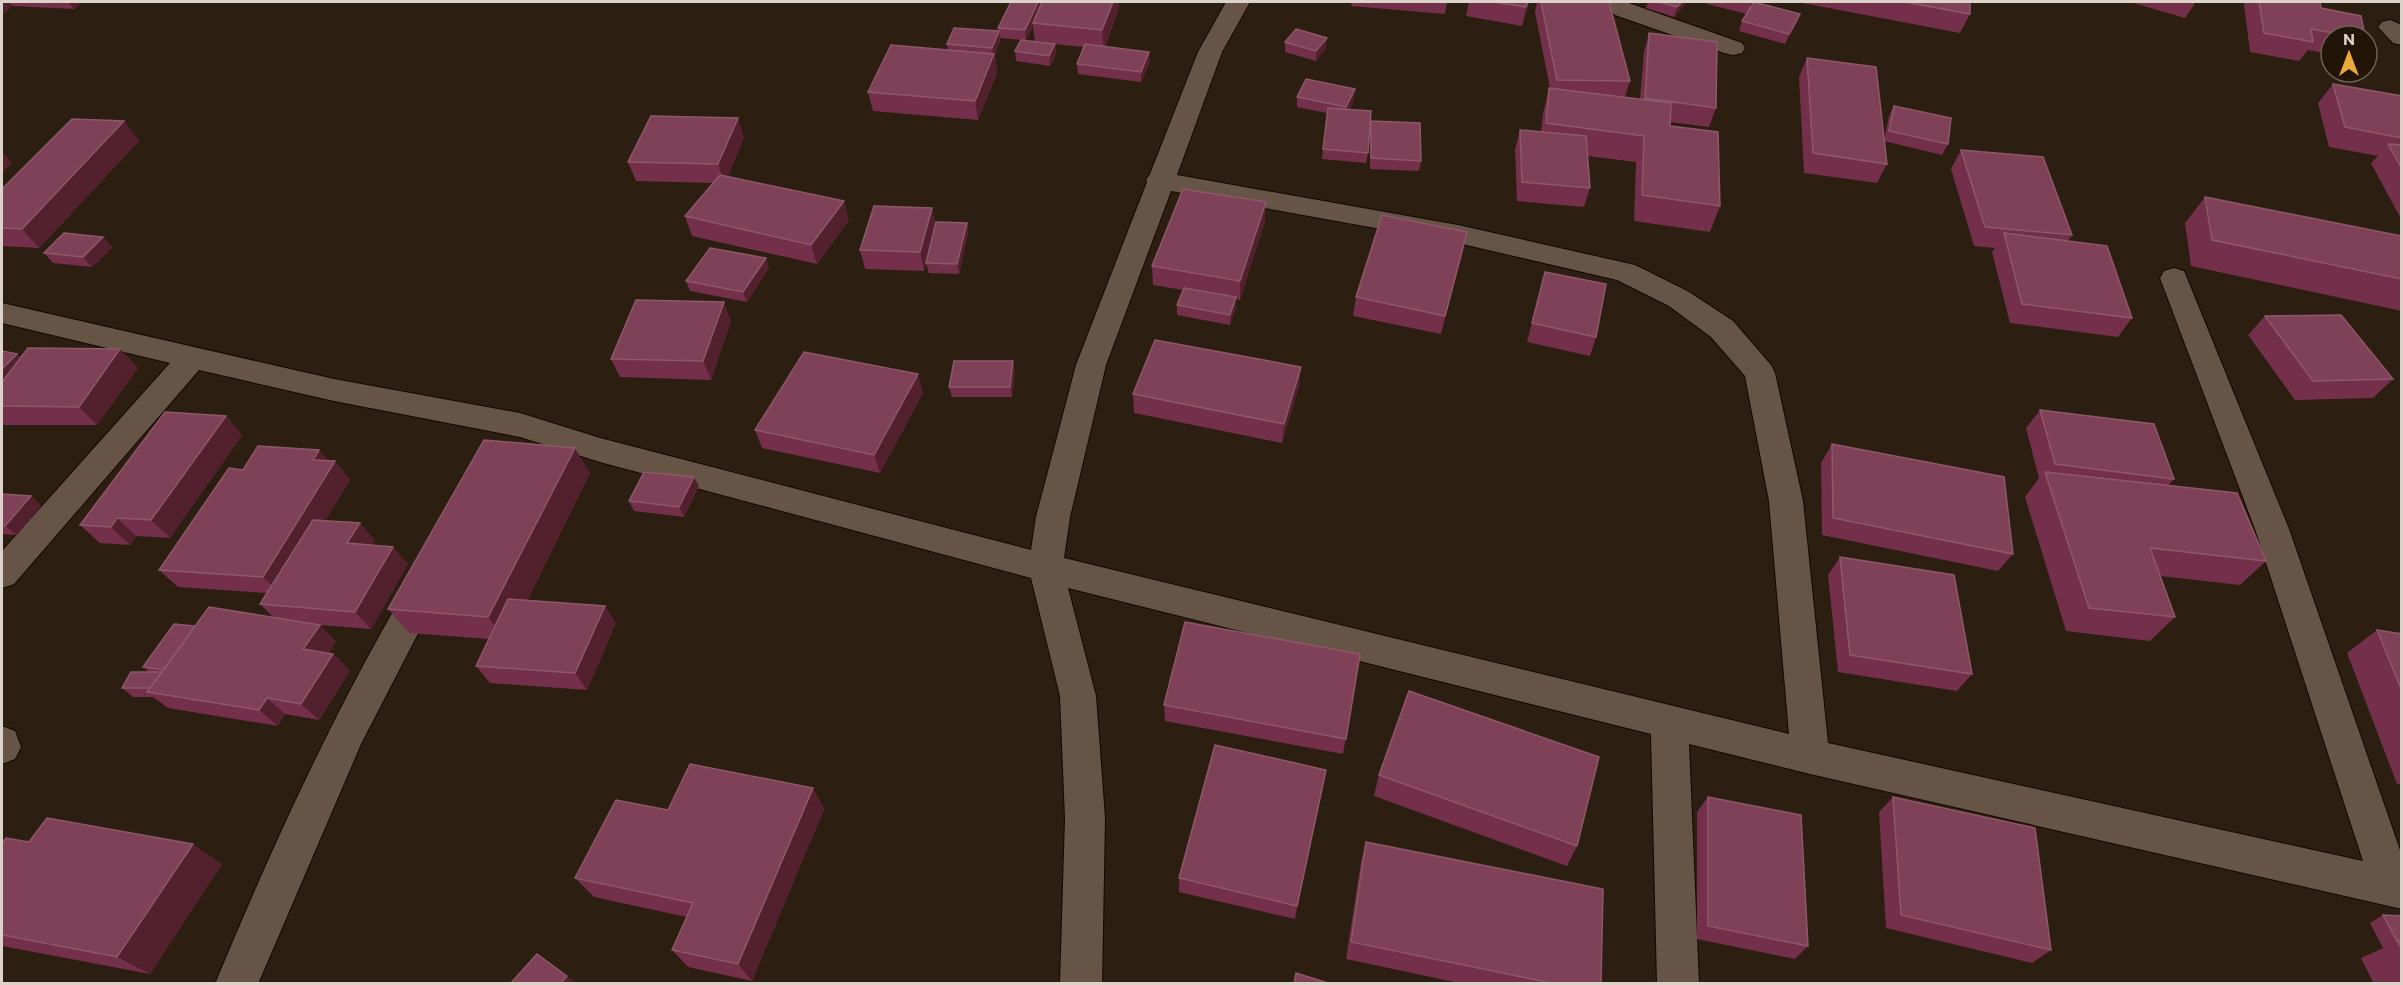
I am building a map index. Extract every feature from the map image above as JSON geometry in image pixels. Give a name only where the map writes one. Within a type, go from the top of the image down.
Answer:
[{"type":"street","points":[[1081,984],[1085,819],[1078,696],[1046,568],[1053,517],[1091,365],[1159,180],[1210,52],[1238,2]]},
{"type":"street","points":[[1611,2],[1623,10],[1733,48]]},
{"type":"street","points":[[1159,180],[1458,234],[1625,272],[1679,299],[1722,329],[1760,373],[1786,501],[1810,757]]},
{"type":"street","points":[[2174,278],[2272,529],[2397,888]]},
{"type":"street","points":[[2,313],[334,390],[512,439],[600,450],[1046,568],[1810,757],[2397,888]]},
{"type":"street","points":[[2,574],[192,358]]},
{"type":"street","points":[[236,984],[291,856],[359,711],[410,612],[441,562]]},
{"type":"street","points":[[1669,722],[1678,984]]},
{"type":"building","points":[[1011,2],[1038,2],[1025,30],[998,28]]},
{"type":"building","points":[[1042,2],[1113,2],[1102,30],[1033,23]]},
{"type":"building","points":[[1494,2],[1528,2],[1526,7]]},
{"type":"building","points":[[1541,2],[1609,2],[1630,81],[1557,80]]},
{"type":"building","points":[[1660,2],[1682,2],[1677,7]]},
{"type":"building","points":[[1754,2],[1800,14],[1789,34],[1742,21]]},
{"type":"building","points":[[1905,2],[1970,2],[1970,14]]},
{"type":"building","points":[[2259,2],[2320,2],[2321,8],[2361,16],[2363,24],[2319,24],[2319,30],[2311,29],[2313,42],[2264,33]]},
{"type":"building","points":[[954,28],[999,31],[992,48],[947,44]]},
{"type":"building","points":[[1296,29],[1327,38],[1316,51],[1285,42]]},
{"type":"building","points":[[1649,33],[1717,42],[1716,108],[1645,98]]},
{"type":"building","points":[[1021,40],[1055,44],[1049,56],[1015,51]]},
{"type":"building","points":[[1085,44],[1149,52],[1141,72],[1077,64]]},
{"type":"building","points":[[891,45],[994,54],[975,101],[868,92]]},
{"type":"building","points":[[1807,58],[1876,67],[1887,164],[1813,153]]},
{"type":"building","points":[[1306,79],[1355,89],[1346,107],[1297,97]]},
{"type":"building","points":[[2333,84],[2402,96],[2402,138],[2345,127]]},
{"type":"building","points":[[1549,88],[1671,103],[1670,126],[1718,132],[1720,206],[1642,195],[1644,136],[1546,123]]},
{"type":"building","points":[[1894,106],[1951,118],[1948,144],[1889,131]]},
{"type":"building","points":[[1328,108],[1371,111],[1368,153],[1323,149]]},
{"type":"building","points":[[651,116],[738,118],[718,164],[628,162]]},
{"type":"building","points":[[72,119],[124,121],[22,229],[2,228],[2,189]]},
{"type":"building","points":[[1371,121],[1420,123],[1421,161],[1371,158]]},
{"type":"building","points":[[1520,130],[1586,136],[1590,188],[1522,182]]},
{"type":"building","points":[[2388,144],[2402,145],[2402,169]]},
{"type":"building","points":[[1961,150],[2043,157],[2072,235],[1985,227]]},
{"type":"building","points":[[720,175],[844,201],[811,245],[685,216]]},
{"type":"building","points":[[1183,189],[1266,202],[1240,281],[1152,266]]},
{"type":"building","points":[[2205,197],[2402,236],[2402,279],[2212,240]]},
{"type":"building","points":[[874,206],[932,208],[920,252],[860,250]]},
{"type":"building","points":[[1382,215],[1467,232],[1445,316],[1356,297]]},
{"type":"building","points":[[936,222],[967,223],[957,264],[926,263]]},
{"type":"building","points":[[64,233],[103,237],[83,257],[44,253]]},
{"type":"building","points":[[2004,233],[2107,246],[2132,318],[2022,304]]},
{"type":"building","points":[[710,248],[766,258],[743,292],[686,281]]},
{"type":"building","points":[[1545,272],[1606,284],[1596,337],[1532,323]]},
{"type":"building","points":[[1184,288],[1236,297],[1230,315],[1177,305]]},
{"type":"building","points":[[636,300],[724,302],[703,361],[611,359]]},
{"type":"building","points":[[2341,315],[2393,379],[2313,381],[2265,316]]},
{"type":"building","points":[[1155,340],[1301,367],[1284,424],[1133,394]]},
{"type":"building","points":[[28,348],[120,349],[79,407],[2,406],[2,382]]},
{"type":"building","points":[[2,351],[17,354],[2,369]]},
{"type":"building","points":[[804,352],[918,374],[874,455],[755,430]]},
{"type":"building","points":[[954,361],[1013,361],[1010,387],[949,387]]},
{"type":"building","points":[[2040,410],[2154,424],[2174,479],[2055,464]]},
{"type":"building","points":[[165,412],[226,416],[151,520],[117,518],[111,527],[80,525]]},
{"type":"building","points":[[484,440],[575,448],[488,617],[388,609]]},
{"type":"building","points":[[1832,444],[2004,477],[2013,554],[1833,518]]},
{"type":"building","points":[[258,446],[319,450],[313,460],[335,461],[263,577],[159,570],[229,468],[243,470]]},
{"type":"building","points":[[644,472],[694,477],[679,507],[629,501]]},
{"type":"building","points":[[2045,472],[2237,493],[2266,561],[2150,548],[2175,617],[2089,608]]},
{"type":"building","points":[[2,494],[31,496],[5,526],[2,526]]},
{"type":"building","points":[[313,520],[360,523],[347,543],[393,547],[355,612],[260,604]]},
{"type":"building","points":[[1840,557],[1954,575],[1972,674],[1850,655]]},
{"type":"building","points":[[508,599],[605,606],[575,673],[476,666]]},
{"type":"building","points":[[209,607],[320,625],[303,649],[333,654],[301,704],[267,698],[259,710],[147,692]]},
{"type":"building","points":[[1185,622],[1360,654],[1346,739],[1164,705]]},
{"type":"building","points":[[174,624],[195,626],[164,670],[143,667]]},
{"type":"building","points":[[2377,630],[2402,634],[2402,691]]},
{"type":"building","points":[[131,672],[162,672],[150,688],[122,688]]},
{"type":"building","points":[[1409,691],[1599,757],[1577,846],[1379,775]]},
{"type":"building","points":[[1215,745],[1326,770],[1297,906],[1179,878]]},
{"type":"building","points":[[690,764],[813,788],[738,964],[672,950],[693,903],[575,878],[616,800],[668,810]]},
{"type":"building","points":[[1708,797],[1801,815],[1808,946],[1708,926]]},
{"type":"building","points":[[1893,797],[2035,828],[2051,950],[1901,915]]},
{"type":"building","points":[[47,818],[193,844],[117,957],[2,935],[2,843],[6,838],[29,842]]},
{"type":"building","points":[[1366,842],[1603,889],[1601,984],[1556,984],[1351,942]]},
{"type":"building","points":[[2383,915],[2402,916],[2402,941],[2397,941]]},
{"type":"building","points":[[537,954],[567,976],[560,984],[510,984]]},
{"type":"building","points":[[1296,973],[1331,984],[1294,984]]}]
